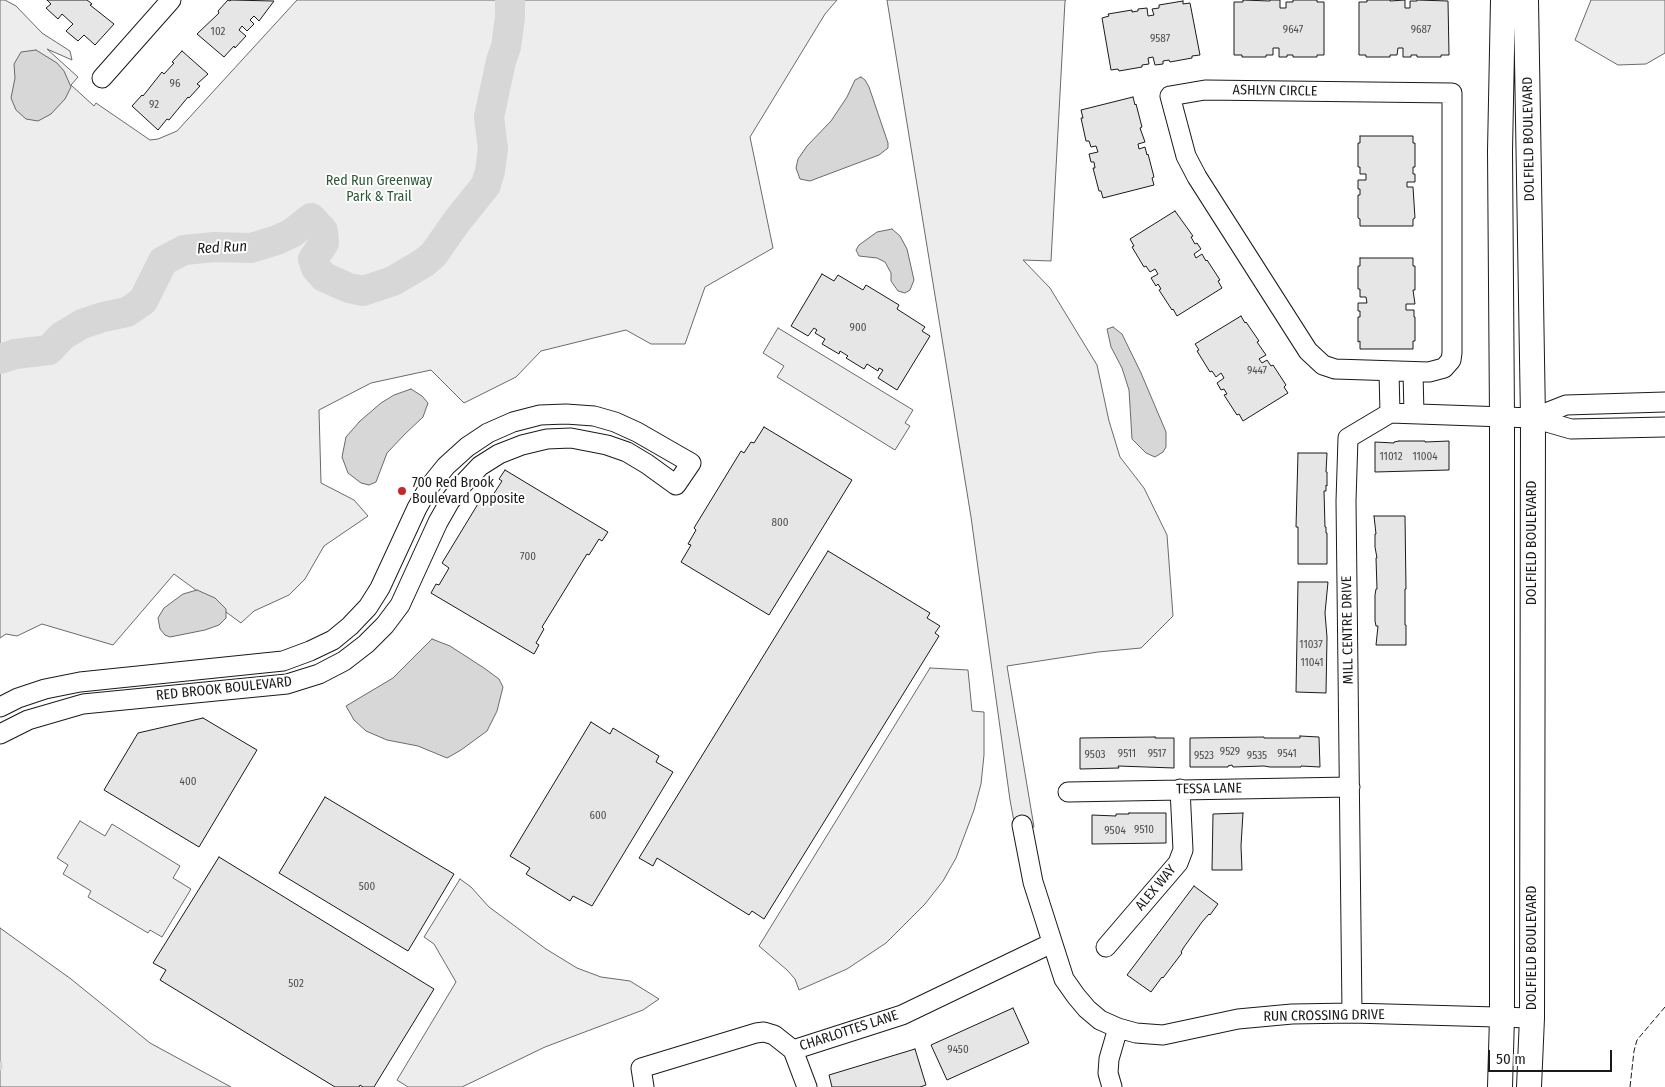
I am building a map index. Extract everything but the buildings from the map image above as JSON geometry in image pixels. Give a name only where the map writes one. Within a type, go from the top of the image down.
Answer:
[{"type":"main road","name":"DOLFIELD BOULEVARD","points":[[1500,1087],[1502,1017],[1502,417],[1500,151],[1503,0]]},
{"type":"main road","name":"DOLFIELD BOULEVARD","points":[[1526,0],[1532,418],[1532,1018],[1529,1087]]},
{"type":"street","points":[[102,78],[159,4]]},
{"type":"street","name":"ASHLYN CIRCLE","points":[[1205,90],[1452,93],[1451,360],[1444,368],[1429,372],[1389,372],[1329,368],[1316,360],[1308,351],[1191,166],[1182,142],[1170,96],[1205,90]]},
{"type":"street","points":[[1389,372],[1390,413],[1532,418],[1571,429],[1665,427]]},
{"type":"street","points":[[1413,372],[1414,414]]},
{"type":"street","points":[[1532,418],[1566,405],[1665,402]]},
{"type":"street","name":"MILL CENTRE DRIVE","points":[[1352,1013],[1346,501],[1348,438],[1390,413]]},
{"type":"street","name":"RED BROOK BOULEVARD","points":[[0,707],[18,698],[45,689],[80,682],[283,661],[333,640],[368,607],[388,573],[417,508],[429,487],[446,466],[467,447],[488,433],[513,422],[540,416],[566,414],[594,416],[615,422],[638,432],[691,463],[676,485],[627,452],[607,445],[571,438],[547,439],[522,445],[500,454],[480,466],[463,484],[450,501],[438,522],[400,605],[385,625],[366,644],[344,661],[319,674],[287,684],[83,704],[28,720],[0,734]]},
{"type":"street","name":"TESSA LANE","points":[[1068,792],[1350,787]]},
{"type":"street","name":"ALEX WAY","points":[[1106,947],[1178,862],[1183,850],[1180,789]]},
{"type":"street","name":"RUN CROSSING DRIVE","points":[[1022,825],[1033,882],[1064,979],[1087,1009],[1100,1020],[1118,1028],[1136,1033],[1163,1035],[1238,1019],[1292,1014],[1352,1013],[1532,1018]]},
{"type":"street","name":"CHARLOTTES LANE","points":[[644,1087],[641,1068],[764,1032],[774,1035],[794,1050],[902,1014],[1052,943]]},
{"type":"street","points":[[1112,1087],[1108,1072],[1109,1059],[1118,1028]]},
{"type":"street","points":[[794,1050],[807,1087]]},
{"type":"shaded area","name":"Red Run Greenway Park & Trail","points":[[0,0],[5,0],[16,6],[42,33],[70,51],[72,60],[47,49],[78,77],[71,85],[94,106],[96,103],[150,140],[158,139],[177,131],[297,0],[837,0],[825,14],[750,137],[773,248],[705,287],[685,344],[651,344],[626,330],[541,351],[516,377],[464,403],[431,370],[371,383],[319,410],[321,483],[354,500],[368,516],[324,546],[305,579],[289,595],[254,611],[241,623],[174,574],[113,645],[42,624],[17,636],[6,634],[0,638]]},
{"type":"shaded area","points":[[887,0],[1066,0],[1051,261],[1023,260],[1050,288],[1097,365],[1109,421],[1120,457],[1144,488],[1167,535],[1173,616],[1141,648],[1098,652],[1007,666],[1034,827],[1016,832],[971,517]]},
{"type":"shaded area","points":[[1591,0],[1665,0],[1665,53],[1646,64],[1618,65],[1575,40]]},
{"type":"shaded area","points":[[36,50],[57,63],[64,71],[71,87],[65,99],[51,114],[38,121],[26,119],[16,110],[11,98],[15,78],[14,64],[21,52]]},
{"type":"shaded area","points":[[861,77],[869,87],[888,148],[879,155],[810,181],[800,179],[796,168],[798,159],[807,146],[831,121],[847,97],[855,80]]},
{"type":"shaded area","points":[[892,229],[900,236],[907,249],[914,280],[910,290],[905,293],[898,291],[891,281],[891,273],[885,262],[877,258],[859,256],[856,250],[859,245],[877,232]]},
{"type":"shaded area","points":[[1113,327],[1122,334],[1166,432],[1166,447],[1163,452],[1155,457],[1146,453],[1132,439],[1129,390],[1122,368],[1111,347],[1107,329]]},
{"type":"shaded area","points":[[778,328],[913,410],[905,423],[910,426],[895,450],[777,377],[784,366],[763,353]]},
{"type":"shaded area","points":[[411,389],[422,396],[428,403],[423,417],[387,453],[376,482],[369,485],[361,483],[348,473],[342,457],[346,437],[360,421],[381,403],[394,395]]},
{"type":"shaded area","points":[[197,590],[215,598],[226,609],[226,618],[219,625],[205,630],[170,637],[165,635],[160,629],[158,618],[164,608],[183,594]]},
{"type":"shaded area","points":[[432,639],[450,646],[484,668],[499,679],[503,687],[497,711],[487,731],[447,758],[418,746],[387,740],[366,731],[354,720],[346,706],[393,678]]},
{"type":"shaded area","points":[[930,668],[968,670],[972,711],[984,712],[984,755],[981,784],[974,810],[956,858],[943,881],[925,904],[886,943],[847,969],[799,990],[795,979],[787,970],[759,946]]},
{"type":"shaded area","points":[[80,821],[105,836],[112,824],[180,866],[173,878],[191,889],[162,937],[150,930],[148,933],[88,897],[91,891],[63,874],[68,865],[57,858]]},
{"type":"shaded area","points":[[460,879],[471,887],[489,907],[546,949],[577,968],[601,977],[630,981],[659,999],[643,1010],[545,1047],[462,1087],[408,1087],[397,1080],[456,982],[434,944],[424,937]]},
{"type":"shaded area","points":[[0,928],[71,979],[150,1043],[231,1087],[0,1087]]},
{"type":"waterway","name":"Red Run","points":[[0,359],[15,354],[49,350],[62,336],[82,324],[127,312],[143,301],[163,261],[184,250],[215,247],[251,248],[292,233],[311,218],[323,231],[324,243],[313,259],[316,268],[324,277],[349,288],[363,291],[393,281],[425,262],[434,254],[486,185],[493,149],[489,117],[501,61],[506,47],[510,0]]},
{"type":"fence","points":[[1630,1087],[1637,1040],[1665,1007]]},
{"type":"place","name":"700 Red Brook Boulevard Opposite","points":[[402,491]]}]
